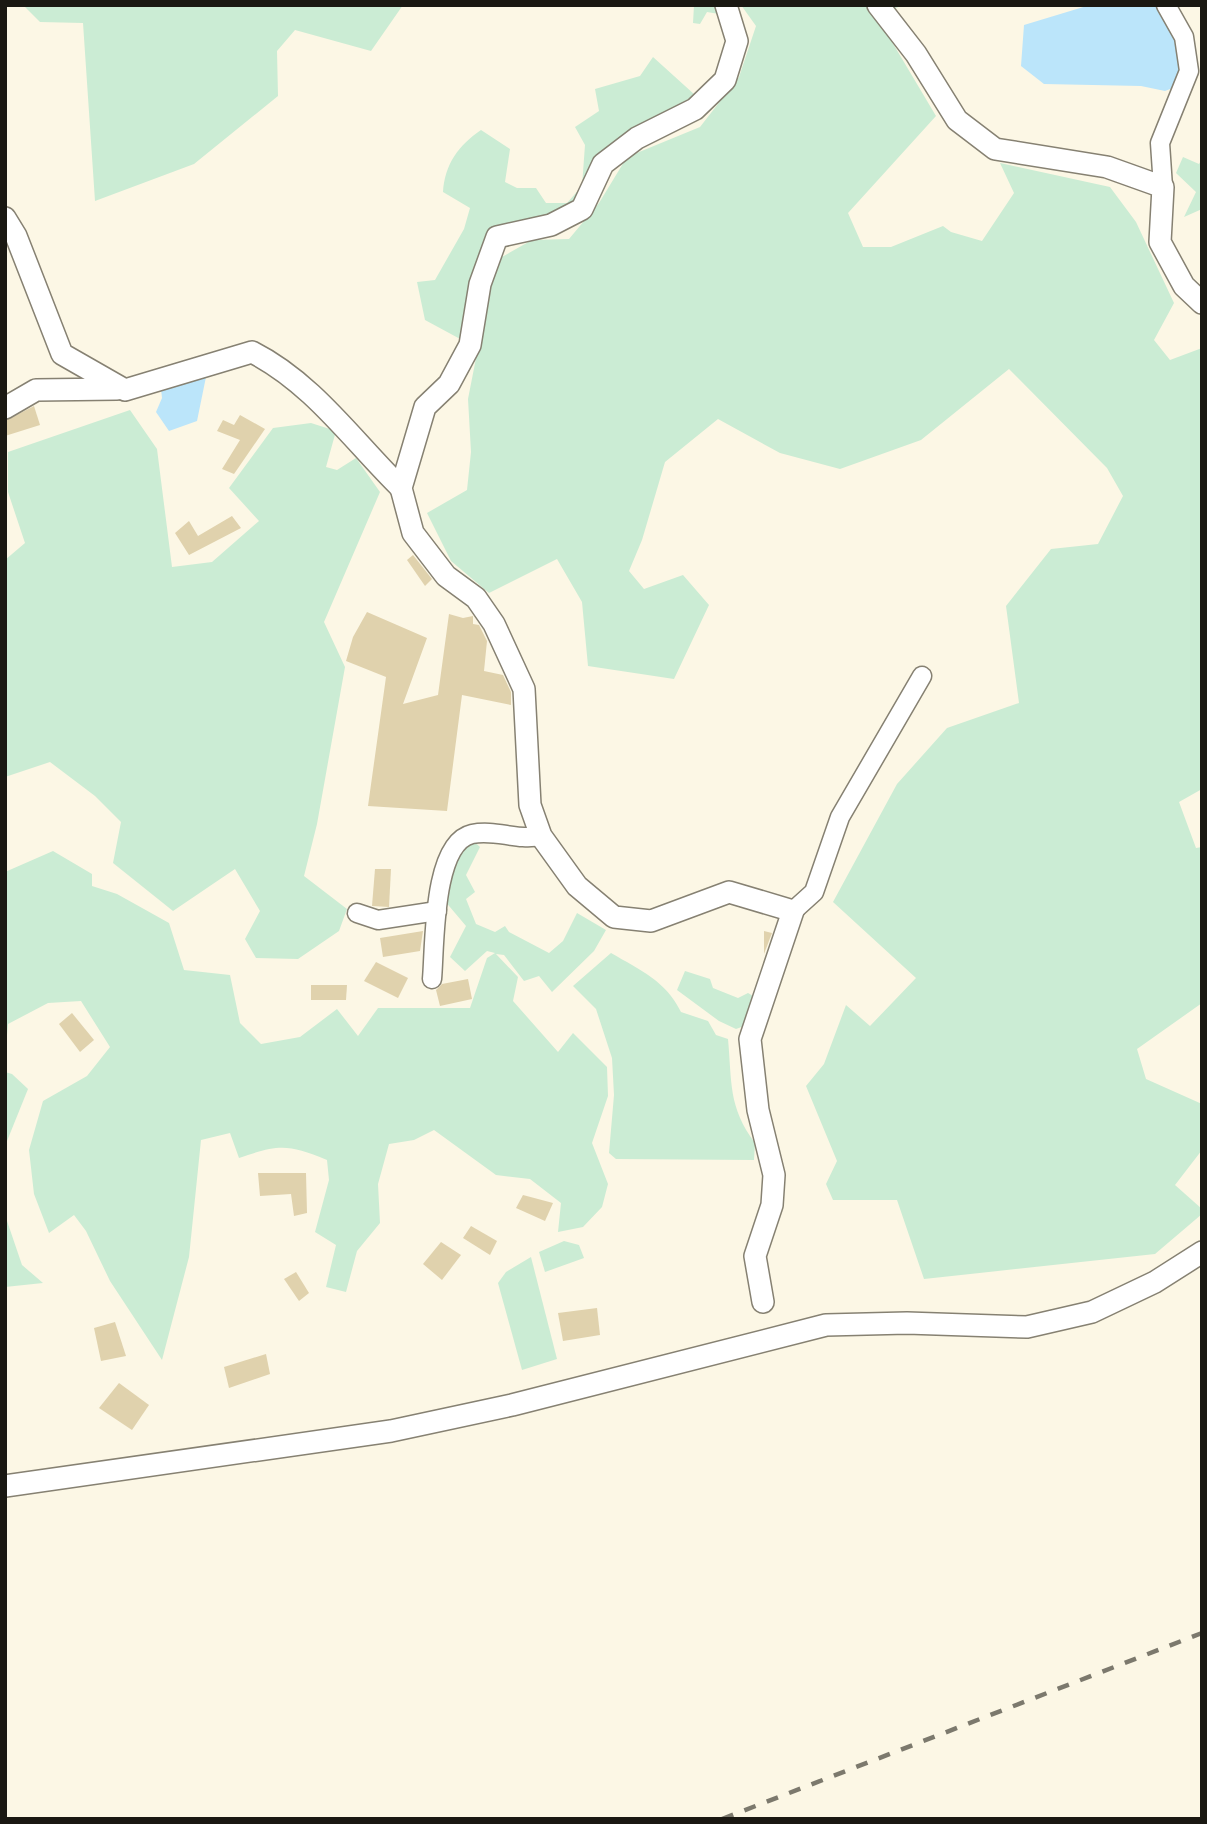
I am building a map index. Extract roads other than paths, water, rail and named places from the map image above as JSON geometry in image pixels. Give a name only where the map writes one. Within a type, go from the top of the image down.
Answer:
[{"type":"street","points":[[401,488],[425,407],[449,384],[470,345],[480,284],[497,237],[551,225],[582,209],[603,164],[637,138],[695,109],[726,80],[737,41],[726,5]]},
{"type":"street","points":[[878,5],[916,54],[957,120],[995,149],[1107,167],[1163,187]]},
{"type":"street","points":[[1166,5],[1184,37],[1189,71],[1160,143],[1163,187],[1160,242],[1184,286],[1202,303]]},
{"type":"street","points":[[5,218],[16,236],[62,354],[125,390]]},
{"type":"street","points":[[5,408],[36,390],[125,390],[252,352],[275,364],[308,391],[401,488],[413,533],[446,576],[476,598],[494,624],[524,689],[530,805],[541,836],[577,886],[614,917],[651,921],[729,892],[793,911]]},
{"type":"street","points":[[763,1302],[755,1256],[772,1205],[774,1175],[758,1110],[750,1039],[793,911],[814,892],[840,817],[922,676]]},
{"type":"street","points":[[432,979],[437,911],[447,856],[467,835],[490,831],[522,840],[541,836]]},
{"type":"street","points":[[357,913],[378,919],[437,911]]},
{"type":"street","points":[[5,1486],[391,1431],[512,1405],[825,1325],[907,1323],[1027,1327],[1092,1312],[1155,1282],[1202,1252]]},
{"type":"water","points":[[1090,5],[1166,5],[1184,37],[1183,84],[1165,91],[1141,86],[1044,84],[1021,66],[1024,25]]},
{"type":"water","points":[[207,372],[197,421],[169,431],[156,412],[162,398],[161,389]]},
{"type":"railway","points":[[722,1819],[1202,1633]]}]
